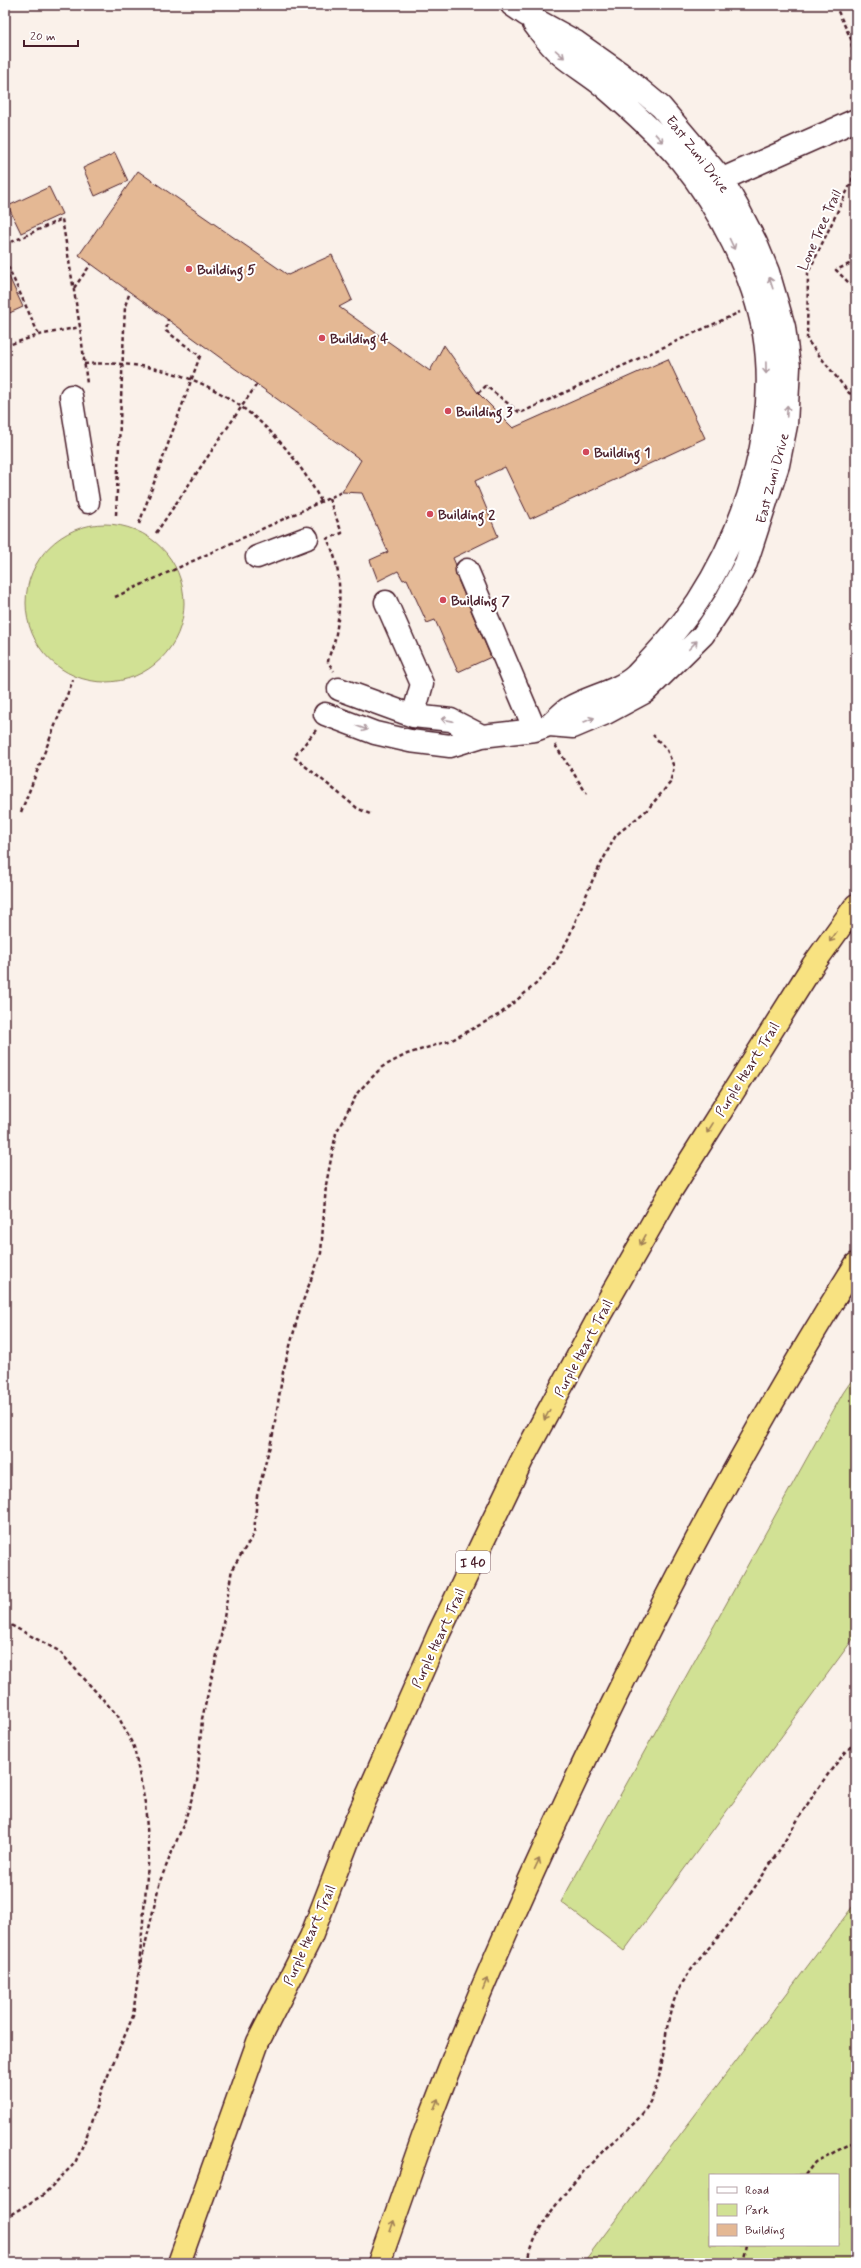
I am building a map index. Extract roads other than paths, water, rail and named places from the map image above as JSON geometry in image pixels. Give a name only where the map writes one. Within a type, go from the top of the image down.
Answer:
[{"type":"highway","name":"Purple Heart Trail","points":[[178,2263],[258,2042],[311,1937],[355,1823],[411,1696],[522,1460],[601,1313],[668,1194],[813,964],[856,905]]},
{"type":"highway","points":[[379,2263],[424,2135],[462,2040],[511,1921],[564,1804],[701,1529],[801,1351],[856,1264]]},
{"type":"street","name":"East Zuni Drive","points":[[325,714],[375,733],[410,742],[450,746],[482,736],[542,728],[573,727],[645,692],[703,635],[725,602],[746,563],[778,465],[786,425],[789,367],[784,328],[775,296],[756,243],[712,184],[661,108],[620,73],[576,42],[518,10]]},
{"type":"street","points":[[712,184],[856,120]]},
{"type":"street","points":[[79,392],[88,502]]},
{"type":"street","points":[[257,558],[307,538]]},
{"type":"street","points":[[467,570],[542,728]]},
{"type":"street","points":[[386,602],[422,684],[413,716]]},
{"type":"street","points":[[338,682],[413,716],[451,720],[482,736]]},
{"type":"place","name":"Building 5","points":[[189,269]]},
{"type":"place","name":"Building 4","points":[[322,338]]},
{"type":"place","name":"Building 3","points":[[448,411]]},
{"type":"place","name":"Building 1","points":[[586,452]]},
{"type":"place","name":"Building 2","points":[[430,514]]},
{"type":"place","name":"Building 7","points":[[443,600]]}]
